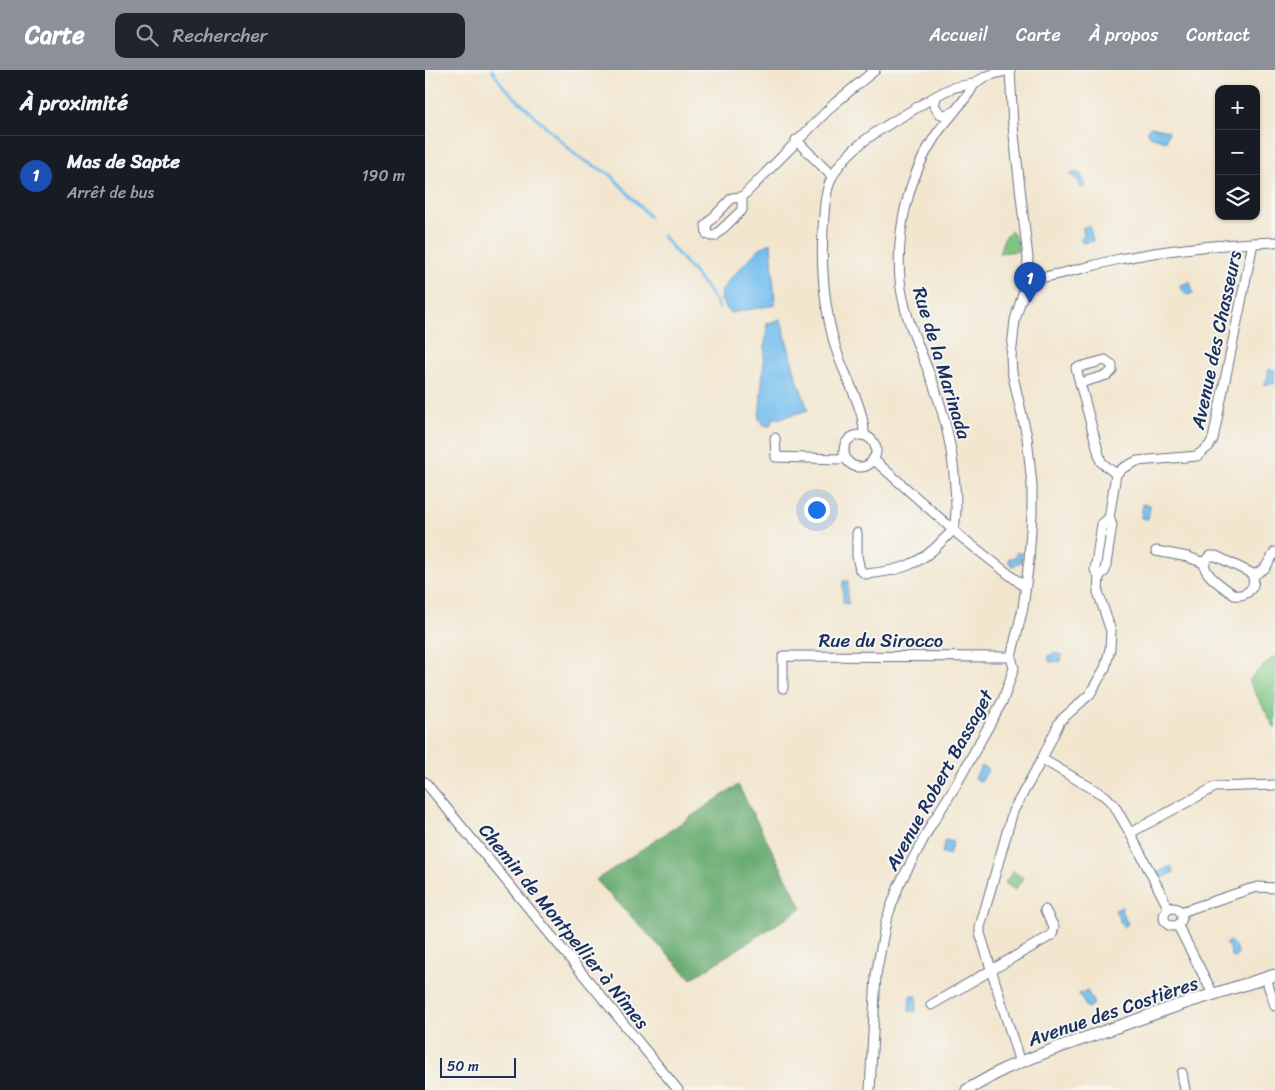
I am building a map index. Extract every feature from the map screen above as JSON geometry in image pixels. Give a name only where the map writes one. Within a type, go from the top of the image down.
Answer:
[{"type":"street","points":[[742,197],[742,210],[715,236],[707,234],[706,226],[732,198],[742,197],[796,140],[852,88],[875,70]]},
{"type":"street","points":[[864,435],[864,425],[860,411],[836,350],[825,304],[822,262],[823,226],[827,192],[832,176],[855,149],[876,131],[955,87],[974,84],[990,75],[1010,70]]},
{"type":"street","name":"Avenue Robert Bassaget","points":[[870,1090],[876,975],[886,921],[899,885],[931,825],[956,785],[1003,700],[1013,668],[1011,657],[1023,608],[1031,538],[1032,485],[1027,437],[1012,372],[1011,357],[1015,320],[1027,280],[1028,258],[1013,126],[1010,70]]},
{"type":"street","name":"Rue de la Marinada","points":[[953,530],[956,501],[954,466],[948,430],[906,310],[900,279],[900,257],[902,222],[913,179],[931,142],[969,94],[974,84]]},
{"type":"street","points":[[936,98],[934,105],[939,113],[944,115],[954,112]]},
{"type":"street","points":[[796,140],[832,176]]},
{"type":"street","points":[[1027,280],[1166,251],[1275,242]]},
{"type":"street","name":"Avenue des Chasseurs","points":[[1116,474],[1137,461],[1193,458],[1201,454],[1209,446],[1215,430],[1253,243]]},
{"type":"street","points":[[1020,1063],[991,971],[980,927],[1013,811],[1043,759],[1060,721],[1091,694],[1105,668],[1110,649],[1111,630],[1098,592],[1099,576],[1105,571],[1112,525],[1109,518],[1116,474],[1101,462],[1080,382]]},
{"type":"street","points":[[864,435],[875,445],[876,450],[873,459],[866,465],[857,466],[852,464],[845,456],[845,446],[855,436],[864,435]]},
{"type":"street","points":[[775,438],[776,457],[839,459],[845,456]]},
{"type":"street","points":[[873,459],[953,530],[1025,587]]},
{"type":"street","points":[[857,533],[857,556],[860,570],[866,574],[903,568],[919,561],[936,548],[953,530]]},
{"type":"street","points":[[1156,551],[1188,557],[1204,563]]},
{"type":"street","points":[[1253,576],[1265,568],[1275,552]]},
{"type":"street","points":[[1210,556],[1216,556],[1247,571],[1253,576],[1253,583],[1249,592],[1237,596],[1207,573],[1204,563],[1210,556]]},
{"type":"street","name":"Rue du Sirocco","points":[[783,688],[783,656],[1011,657]]},
{"type":"street","points":[[1043,759],[1105,796],[1114,805],[1169,909]]},
{"type":"street","name":"Chemin de Montpellier à Nîmes","points":[[425,782],[678,1090]]},
{"type":"street","points":[[1130,833],[1215,787],[1275,785]]},
{"type":"street","points":[[1181,912],[1258,887],[1275,888]]},
{"type":"street","points":[[1177,908],[1181,912],[1182,921],[1178,926],[1169,926],[1165,922],[1165,913],[1169,909],[1177,908]]},
{"type":"street","points":[[931,1005],[1052,934],[1054,927],[1045,910]]},
{"type":"street","points":[[1178,926],[1213,994]]},
{"type":"street","points":[[1271,977],[1275,1006]]},
{"type":"street","name":"Avenue des Costières","points":[[967,1090],[1004,1069],[1020,1063],[1164,1010],[1271,977]]},
{"type":"street","points":[[1182,1073],[1185,1090]]},
{"type":"green space","points":[[1011,231],[1017,241],[1018,251],[999,253],[1004,238]]},
{"type":"green space","points":[[1275,656],[1275,729],[1249,681],[1254,674]]},
{"type":"green space","points":[[738,785],[802,908],[691,979],[596,880]]},
{"type":"green space","points":[[1013,871],[1023,878],[1015,890],[1005,883]]},
{"type":"water","points":[[1151,127],[1169,131],[1166,141],[1149,136],[1147,130]]},
{"type":"water","points":[[1073,172],[1079,173],[1085,181],[1085,187],[1080,187],[1078,180],[1070,175]]},
{"type":"water","points":[[1090,226],[1093,241],[1082,243],[1081,237],[1084,237],[1083,227]]},
{"type":"water","points":[[771,243],[775,305],[730,313],[721,300],[722,290],[760,248]]},
{"type":"water","points":[[1190,282],[1193,293],[1187,295],[1180,285]]},
{"type":"water","points":[[781,320],[796,376],[808,410],[781,418],[774,418],[770,426],[764,425],[759,419],[767,323]]},
{"type":"water","points":[[1269,369],[1275,370],[1274,384],[1264,384],[1267,379]]},
{"type":"water","points":[[1143,504],[1150,505],[1148,519],[1141,518]]},
{"type":"water","points":[[1016,553],[1022,553],[1021,562],[1013,566],[1009,563],[1009,558],[1015,558]]},
{"type":"water","points":[[843,581],[848,581],[848,604],[843,603]]},
{"type":"water","points":[[1054,653],[1062,655],[1061,661],[1050,662],[1048,656]]},
{"type":"water","points":[[981,767],[988,770],[981,782],[975,778]]},
{"type":"water","points":[[945,840],[953,842],[949,855],[942,853]]},
{"type":"water","points":[[1171,866],[1174,872],[1161,879],[1158,872]]},
{"type":"water","points":[[1122,907],[1121,910],[1128,924],[1123,927],[1115,910]]},
{"type":"water","points":[[1229,941],[1238,951],[1238,955],[1235,958],[1231,956],[1230,948],[1226,945]]},
{"type":"water","points":[[1087,990],[1094,1004],[1087,1008],[1079,994]]},
{"type":"water","points":[[910,996],[917,996],[916,1011],[909,1011]]},
{"type":"waterway","points":[[492,70],[503,86],[578,157],[611,175],[649,216]]},
{"type":"waterway","points":[[663,236],[700,280],[719,308]]},
{"type":"place","name":"Mas de Sapte","points":[[1030,303]]}]
